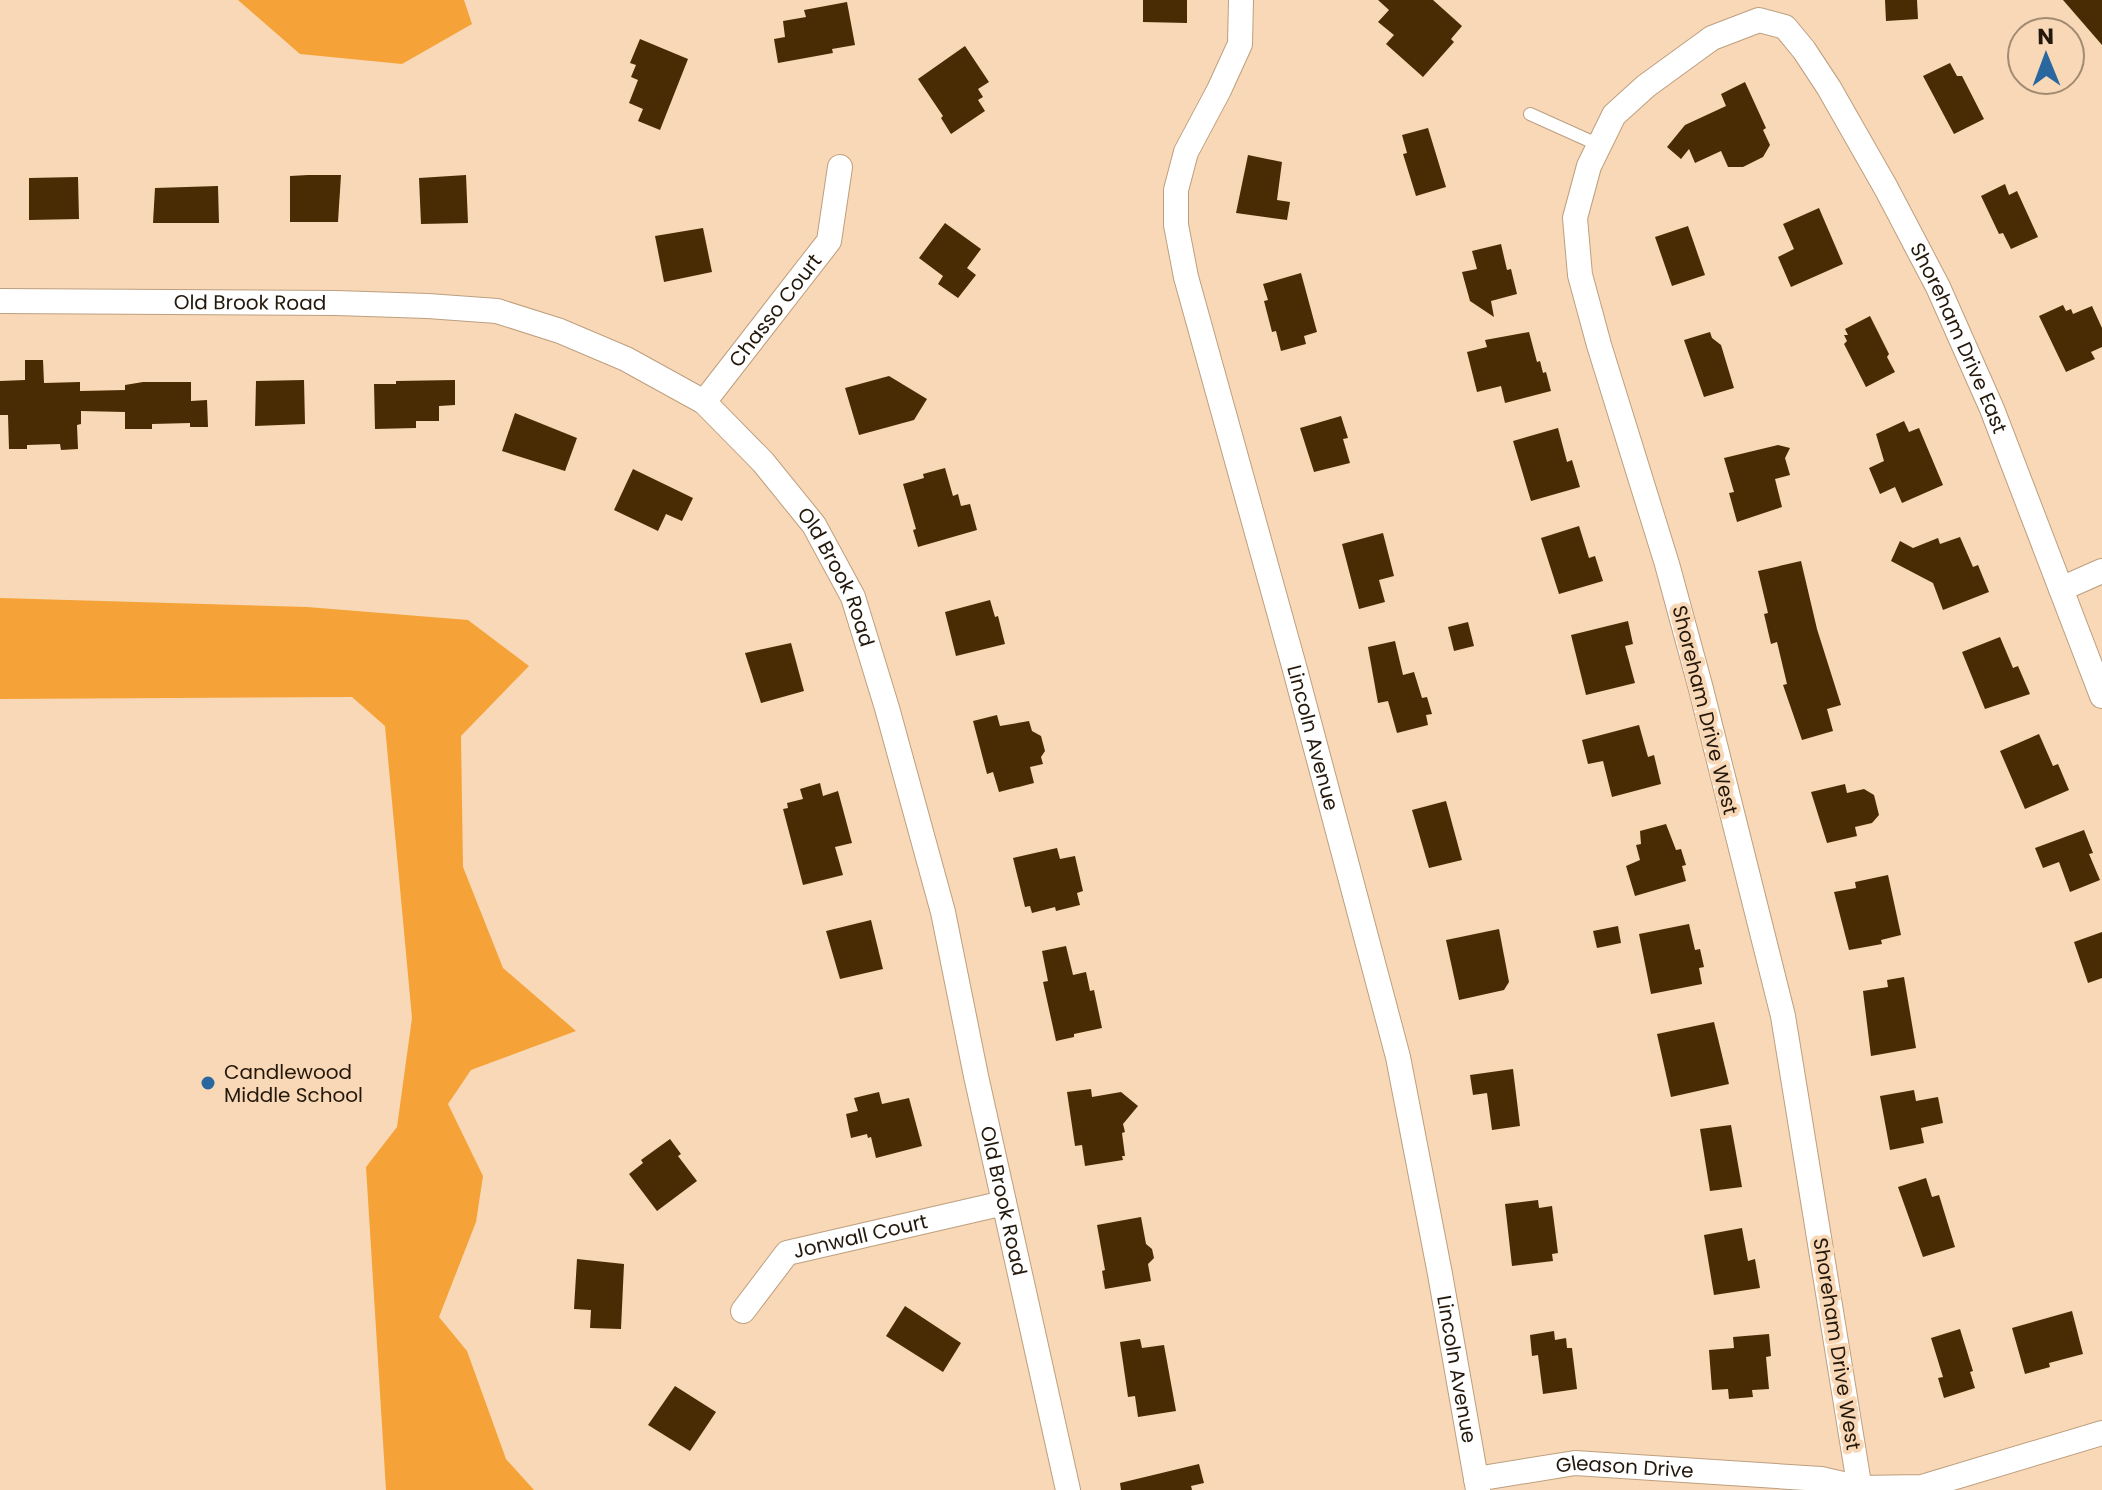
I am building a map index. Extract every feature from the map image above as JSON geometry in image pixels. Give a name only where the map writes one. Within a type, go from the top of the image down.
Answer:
[{"type":"street","name":"Lincoln Avenue","points":[[1241,0],[1240,44],[1186,152],[1176,190],[1176,225],[1186,277],[1398,1057],[1477,1485]]},
{"type":"street","name":"Shoreham Drive West","points":[[1759,20],[1712,38],[1646,86],[1614,115],[1589,166],[1575,218],[1580,275],[1682,619],[1783,1016],[1860,1489]]},
{"type":"street","name":"Shoreham Drive East","points":[[1759,20],[1785,27],[1804,50],[1886,188],[1938,287],[1992,409],[2102,696]]},
{"type":"street","name":"Chasso Court","points":[[704,402],[829,241],[840,167]]},
{"type":"street","name":"Old Brook Road","points":[[0,301],[336,303],[497,311],[560,331],[626,359],[704,402],[763,462],[814,525],[853,597],[887,708],[943,912],[1068,1490]]},
{"type":"street","points":[[2061,589],[2102,571]]},
{"type":"street","name":"Jonwall Court","points":[[743,1311],[787,1253],[1004,1203]]},
{"type":"street","name":"Gleason Drive","points":[[1477,1485],[1575,1463],[1821,1479],[1860,1489],[1922,1487],[2102,1433]]},
{"type":"lane","points":[[1530,114],[1599,145]]},
{"type":"shaded area","points":[[238,0],[464,0],[472,24],[402,64],[300,54]]},
{"type":"shaded area","points":[[0,598],[307,607],[468,620],[529,666],[461,736],[463,867],[503,968],[576,1031],[471,1070],[448,1104],[483,1176],[476,1222],[439,1317],[467,1351],[506,1459],[534,1490],[386,1490],[366,1167],[397,1127],[412,1018],[385,726],[352,697],[0,699]]},
{"type":"building","points":[[1143,0],[1187,0],[1187,23],[1143,22]]},
{"type":"building","points":[[1378,0],[1433,0],[1462,26],[1451,39],[1454,42],[1423,77],[1386,44],[1394,35],[1378,22],[1389,10]]},
{"type":"building","points":[[1885,0],[1917,0],[1918,19],[1886,21]]},
{"type":"building","points":[[2063,0],[2102,0],[2102,45],[2086,27],[2086,16],[2077,16]]},
{"type":"building","points":[[847,2],[855,45],[832,49],[833,53],[778,63],[774,39],[785,37],[783,21],[806,17],[804,10]]},
{"type":"building","points":[[640,39],[688,59],[660,130],[638,121],[643,109],[629,103],[638,80],[631,77],[636,65],[630,63]]},
{"type":"building","points":[[965,46],[989,82],[978,89],[983,97],[978,100],[985,111],[951,134],[941,118],[943,116],[918,79]]},
{"type":"building","points":[[1950,63],[1957,76],[1962,76],[1984,119],[1954,134],[1923,76]]},
{"type":"building","points":[[1745,82],[1766,128],[1763,130],[1770,145],[1763,157],[1743,167],[1728,167],[1721,151],[1695,163],[1689,149],[1681,159],[1667,147],[1685,125],[1726,106],[1721,94]]},
{"type":"building","points":[[1428,128],[1446,187],[1416,196],[1403,154],[1407,153],[1402,135]]},
{"type":"building","points":[[1248,155],[1282,162],[1277,200],[1290,202],[1287,220],[1236,213]]},
{"type":"building","points":[[341,175],[338,222],[290,222],[290,176]]},
{"type":"building","points":[[466,175],[468,223],[421,224],[419,178]]},
{"type":"building","points":[[78,177],[79,219],[29,220],[29,178]]},
{"type":"building","points":[[2005,184],[2009,195],[2017,191],[2038,237],[2011,249],[2003,233],[1999,234],[1981,196]]},
{"type":"building","points":[[218,186],[219,223],[153,223],[155,188]]},
{"type":"building","points":[[1819,208],[1843,264],[1791,287],[1778,257],[1794,249],[1783,224]]},
{"type":"building","points":[[945,223],[981,249],[967,268],[976,275],[958,298],[938,284],[943,276],[919,258]]},
{"type":"building","points":[[1688,226],[1705,275],[1672,286],[1655,237]]},
{"type":"building","points":[[703,228],[712,272],[664,282],[655,236]]},
{"type":"building","points":[[1501,244],[1517,294],[1491,301],[1494,317],[1470,301],[1462,272],[1477,269],[1472,251]]},
{"type":"building","points":[[1301,273],[1317,332],[1304,336],[1306,344],[1281,351],[1276,331],[1272,332],[1263,284]]},
{"type":"building","points":[[2063,305],[2066,311],[2071,309],[2073,314],[2092,306],[2102,328],[2102,347],[2091,352],[2095,359],[2066,372],[2039,316]]},
{"type":"building","points":[[1870,316],[1895,372],[1866,387],[1844,344],[1847,341],[1844,335],[1848,335],[1845,329]]},
{"type":"building","points":[[1529,332],[1537,362],[1540,361],[1543,373],[1546,372],[1551,391],[1505,403],[1501,386],[1477,392],[1467,352],[1487,347],[1485,340]]},
{"type":"building","points":[[1710,332],[1721,345],[1734,388],[1704,397],[1684,340]]},
{"type":"building","points":[[25,360],[43,360],[44,383],[80,382],[80,391],[125,390],[125,385],[143,382],[191,382],[191,401],[207,400],[208,427],[190,427],[190,423],[152,424],[152,429],[125,429],[125,412],[81,411],[81,424],[77,425],[78,449],[61,450],[60,444],[9,449],[8,415],[0,415],[0,381],[25,380]]},
{"type":"building","points":[[889,376],[927,399],[914,420],[859,435],[845,388]]},
{"type":"building","points":[[304,380],[305,424],[255,426],[256,381]]},
{"type":"building","points":[[455,380],[455,405],[439,406],[439,421],[416,421],[416,428],[375,429],[374,384]]},
{"type":"building","points":[[515,413],[577,438],[565,471],[502,451]]},
{"type":"building","points":[[1341,416],[1348,438],[1343,439],[1350,463],[1314,472],[1300,428]]},
{"type":"building","points":[[1904,421],[1909,432],[1919,428],[1943,485],[1902,503],[1895,487],[1880,494],[1869,468],[1884,461],[1876,434]]},
{"type":"building","points":[[1558,428],[1567,462],[1572,460],[1580,487],[1531,501],[1513,441]]},
{"type":"building","points":[[1778,445],[1790,448],[1785,458],[1790,475],[1775,479],[1782,507],[1737,522],[1729,493],[1734,492],[1724,458]]},
{"type":"building","points":[[945,468],[953,496],[958,494],[961,506],[970,504],[977,530],[918,547],[903,484]]},
{"type":"building","points":[[633,469],[693,498],[682,521],[666,514],[658,531],[614,510]]},
{"type":"building","points":[[1579,526],[1589,558],[1595,556],[1603,581],[1559,594],[1541,538]]},
{"type":"building","points":[[1383,533],[1394,576],[1379,580],[1385,602],[1359,609],[1342,544]]},
{"type":"building","points":[[1960,537],[1973,567],[1978,565],[1989,592],[1943,610],[1933,583],[1891,561],[1900,541],[1913,548],[1938,538],[1940,544]]},
{"type":"building","points":[[1801,561],[1817,629],[1841,705],[1827,709],[1833,731],[1802,740],[1783,685],[1787,684],[1777,642],[1771,644],[1764,614],[1768,613],[1758,571]]},
{"type":"building","points":[[990,600],[995,617],[998,616],[1005,644],[956,656],[945,612]]},
{"type":"building","points":[[1628,621],[1633,644],[1625,646],[1635,683],[1586,695],[1571,635]]},
{"type":"building","points":[[1468,622],[1474,646],[1454,651],[1448,627]]},
{"type":"building","points":[[2000,637],[2013,668],[2018,666],[2030,694],[1985,709],[1962,652]]},
{"type":"building","points":[[1395,641],[1403,675],[1414,672],[1422,698],[1427,697],[1432,714],[1426,715],[1428,725],[1397,733],[1388,701],[1378,703],[1368,647]]},
{"type":"building","points":[[791,643],[804,691],[761,703],[745,653]]},
{"type":"building","points":[[997,715],[1000,726],[1029,721],[1032,731],[1041,736],[1045,751],[1041,757],[1043,764],[1030,767],[1034,783],[999,792],[993,772],[987,774],[973,721]]},
{"type":"building","points":[[1639,725],[1648,757],[1654,755],[1661,784],[1612,797],[1603,761],[1588,764],[1582,740]]},
{"type":"building","points":[[2039,734],[2053,766],[2058,764],[2069,790],[2025,809],[2000,751]]},
{"type":"building","points":[[820,783],[823,796],[838,791],[852,843],[835,847],[843,875],[803,885],[783,809],[788,808],[787,803],[803,799],[800,789]]},
{"type":"building","points":[[1845,784],[1847,793],[1864,789],[1874,795],[1879,815],[1872,823],[1855,827],[1857,836],[1827,843],[1811,792]]},
{"type":"building","points":[[1446,801],[1462,860],[1429,868],[1412,810]]},
{"type":"building","points":[[1666,824],[1676,850],[1681,849],[1686,865],[1682,866],[1686,881],[1635,896],[1626,866],[1640,860],[1636,845],[1641,844],[1640,831]]},
{"type":"building","points":[[2084,830],[2093,853],[2089,854],[2100,880],[2070,892],[2059,862],[2043,868],[2035,848]]},
{"type":"building","points":[[1057,848],[1060,859],[1075,856],[1083,891],[1077,893],[1080,905],[1032,913],[1030,906],[1025,907],[1013,858]]},
{"type":"building","points":[[1888,875],[1901,935],[1881,940],[1882,944],[1849,950],[1834,892],[1856,888],[1855,882]]},
{"type":"building","points":[[871,920],[883,969],[840,979],[826,931]]},
{"type":"building","points":[[1689,924],[1695,950],[1700,949],[1704,967],[1699,968],[1702,984],[1651,994],[1639,934]]},
{"type":"building","points":[[1618,926],[1621,943],[1597,948],[1593,931]]},
{"type":"building","points":[[1499,929],[1509,982],[1504,990],[1459,1000],[1446,940]]},
{"type":"building","points":[[2102,932],[2102,978],[2088,983],[2074,942]]},
{"type":"building","points":[[1066,946],[1073,975],[1086,972],[1090,991],[1094,990],[1102,1028],[1056,1041],[1043,982],[1048,981],[1042,951]]},
{"type":"building","points":[[1904,977],[1916,1048],[1871,1056],[1863,991],[1888,987],[1887,980]]},
{"type":"building","points":[[1714,1022],[1729,1084],[1671,1097],[1657,1034]]},
{"type":"building","points":[[1513,1069],[1520,1126],[1492,1130],[1487,1093],[1473,1095],[1470,1075]]},
{"type":"building","points":[[1091,1089],[1092,1097],[1121,1092],[1138,1106],[1123,1124],[1123,1160],[1085,1166],[1082,1145],[1075,1146],[1067,1092]]},
{"type":"building","points":[[1914,1090],[1916,1101],[1938,1097],[1943,1123],[1921,1128],[1924,1143],[1890,1150],[1880,1096]]},
{"type":"building","points":[[879,1092],[882,1104],[909,1098],[922,1146],[876,1158],[871,1137],[868,1138],[867,1134],[851,1138],[846,1114],[858,1111],[854,1098]]},
{"type":"building","points":[[1731,1125],[1742,1187],[1710,1191],[1700,1129]]},
{"type":"building","points":[[670,1139],[681,1154],[678,1156],[697,1181],[657,1211],[629,1174],[643,1163],[641,1160]]},
{"type":"building","points":[[1926,1178],[1932,1197],[1939,1195],[1955,1247],[1923,1257],[1898,1187]]},
{"type":"building","points":[[1538,1200],[1539,1208],[1552,1206],[1558,1253],[1552,1254],[1553,1261],[1512,1266],[1505,1204]]},
{"type":"building","points":[[1141,1217],[1146,1244],[1152,1249],[1154,1258],[1148,1264],[1151,1281],[1105,1289],[1097,1225]]},
{"type":"building","points":[[1742,1228],[1748,1261],[1755,1259],[1760,1288],[1714,1295],[1704,1235]]},
{"type":"building","points":[[577,1259],[624,1264],[621,1329],[590,1328],[591,1310],[574,1309]]},
{"type":"building","points":[[905,1306],[961,1343],[943,1372],[886,1336]]},
{"type":"building","points":[[2072,1311],[2083,1354],[2049,1363],[2050,1367],[2025,1374],[2012,1328]]},
{"type":"building","points":[[1960,1329],[1975,1388],[1944,1398],[1938,1378],[1943,1377],[1931,1338]]},
{"type":"building","points":[[1554,1331],[1555,1340],[1566,1338],[1567,1348],[1572,1348],[1577,1389],[1543,1394],[1538,1355],[1532,1356],[1530,1335]]},
{"type":"building","points":[[1769,1334],[1771,1356],[1766,1357],[1769,1389],[1752,1390],[1753,1397],[1729,1399],[1728,1389],[1712,1390],[1709,1350],[1734,1348],[1733,1337]]},
{"type":"building","points":[[1140,1339],[1142,1348],[1164,1345],[1176,1411],[1138,1417],[1135,1396],[1128,1397],[1120,1342]]},
{"type":"building","points":[[675,1386],[716,1412],[690,1451],[648,1425]]},
{"type":"building","points":[[1199,1464],[1204,1483],[1191,1486],[1192,1490],[1121,1490],[1120,1483]]},
{"type":"place","name":"Candlewood Middle School","points":[[208,1083]]}]
